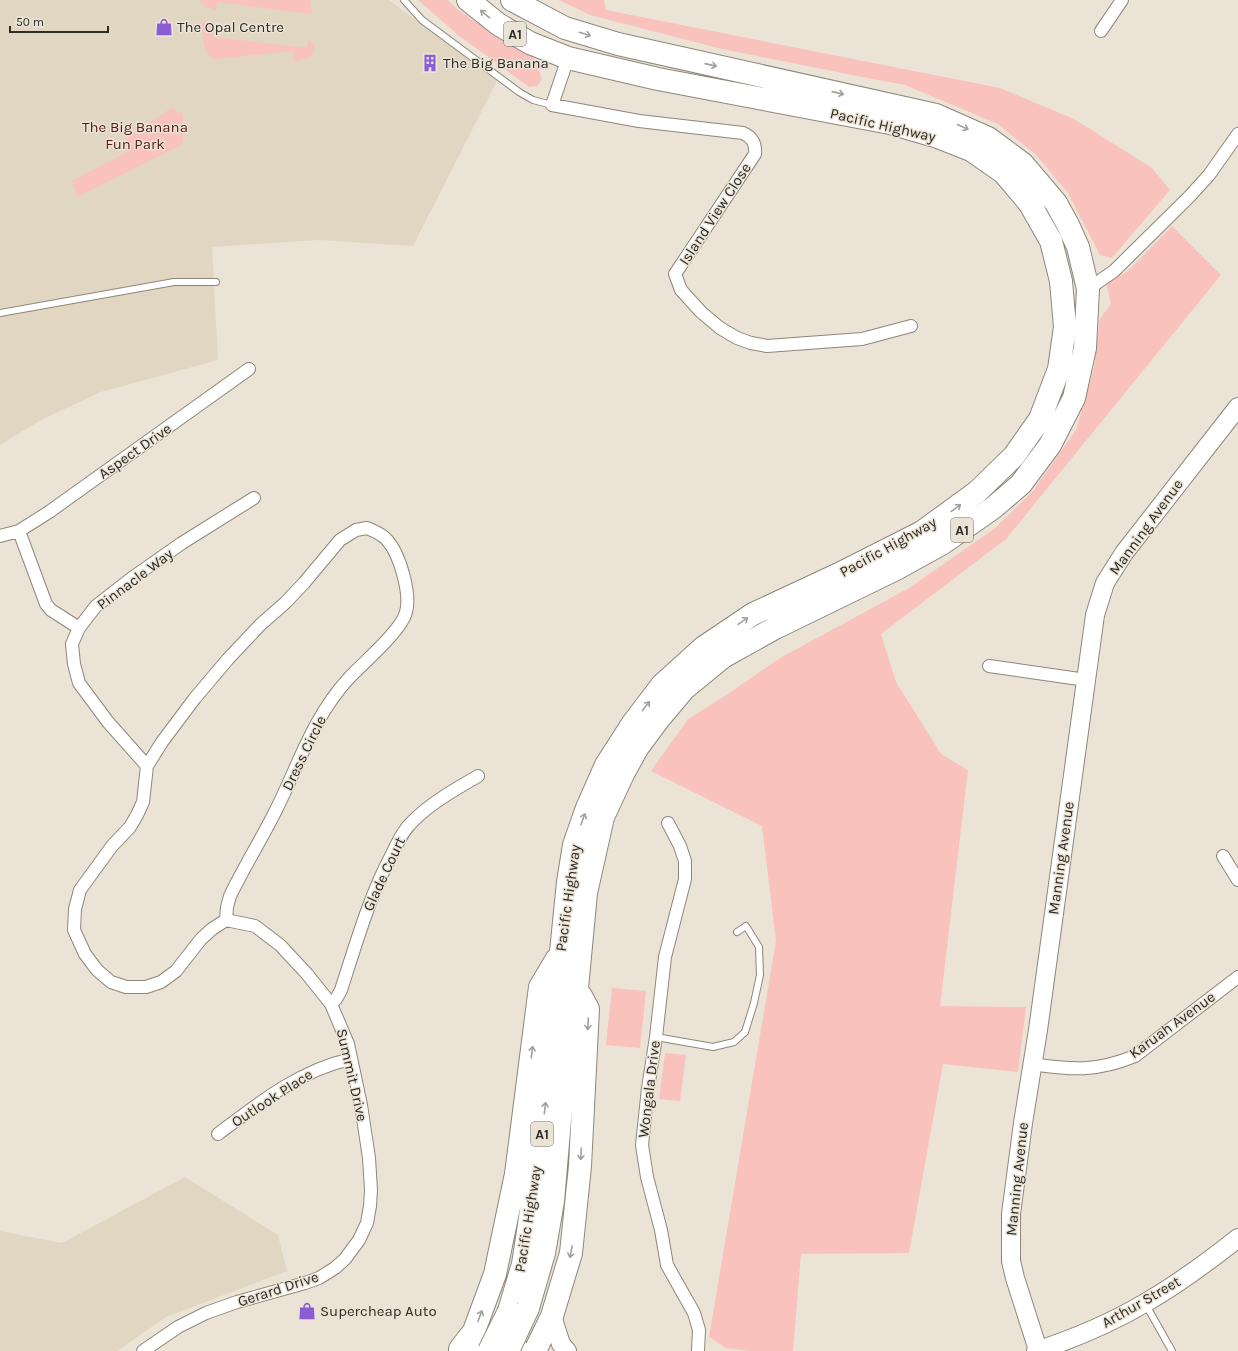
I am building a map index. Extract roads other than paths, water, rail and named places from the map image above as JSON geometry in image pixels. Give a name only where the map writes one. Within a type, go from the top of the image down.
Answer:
[{"type":"highway","name":"Pacific Highway","points":[[468,0],[498,24],[530,43],[568,58],[658,78],[890,124],[938,137],[971,150],[1004,173],[1030,204],[1051,241],[1061,281],[1065,327],[1059,369],[1040,419],[1014,456],[977,492],[922,532],[839,574],[753,614],[704,647],[662,685],[633,723],[606,765],[587,808],[574,845],[568,882],[560,954],[546,1101],[518,1309],[508,1351]]},
{"type":"highway","points":[[506,0],[527,20],[556,39],[565,47],[568,58],[582,53],[599,54],[656,64],[688,59]]},
{"type":"highway","name":"Pacific Highway","points":[[489,1351],[518,1309],[544,1253],[553,1201],[562,1096],[577,988],[586,893],[603,817],[622,774],[638,747],[684,689],[723,658],[775,628],[896,570],[943,543],[993,508],[1021,484],[1050,445],[1074,398],[1085,348],[1088,289],[1078,247],[1056,203],[1023,164],[988,138],[936,115],[618,44],[565,28],[512,0]]},
{"type":"highway","points":[[458,1350],[474,1331],[495,1274],[516,1174],[540,987],[560,954]]},
{"type":"highway","points":[[535,1351],[552,1316],[571,1253],[580,1166],[588,1009],[577,988]]},
{"type":"street","points":[[1101,31],[1122,0]]},
{"type":"street","points":[[552,105],[568,58]]},
{"type":"street","name":"Island View Close","points":[[552,105],[639,121],[743,133],[750,136],[756,148],[755,154],[675,274],[681,290],[701,312],[720,328],[737,338],[751,343],[767,346],[862,338],[911,326]]},
{"type":"street","points":[[1088,289],[1114,271],[1189,197],[1209,175],[1238,134]]},
{"type":"street","name":"Aspect Drive","points":[[0,536],[19,531],[49,512],[249,369]]},
{"type":"street","name":"Manning Avenue","points":[[1037,1351],[1015,1278],[1011,1245],[1011,1214],[1095,614],[1105,584],[1124,553],[1238,407]]},
{"type":"street","name":"Pinnacle Way","points":[[147,766],[108,722],[79,683],[74,664],[72,644],[79,628],[96,606],[132,578],[182,543],[254,498]]},
{"type":"street","name":"Dress Circle","points":[[367,528],[388,541],[394,550],[406,584],[406,612],[400,625],[337,692],[310,734],[275,812],[230,896],[226,920],[212,929],[201,939],[176,971],[161,982],[146,987],[126,987],[111,982],[97,970],[85,954],[74,930],[75,909],[80,890],[112,846],[130,827],[137,815],[143,802],[147,766],[162,742],[223,664],[260,625],[285,603],[304,583],[340,540],[356,530],[367,528]]},
{"type":"street","points":[[19,531],[46,604],[51,610],[79,628]]},
{"type":"street","points":[[989,666],[1086,680]]},
{"type":"street","name":"Glade Court","points":[[331,1004],[341,990],[364,919],[382,873],[402,833],[413,821],[431,806],[449,793],[478,776]]},
{"type":"street","name":"Wongala Drive","points":[[668,823],[680,846],[685,861],[686,879],[665,957],[642,1145],[647,1177],[662,1230],[667,1265],[694,1313],[699,1330],[698,1351]]},
{"type":"street","points":[[1223,856],[1238,880]]},
{"type":"street","name":"Summit Drive","points":[[226,920],[255,926],[280,945],[307,974],[331,1004],[341,1024],[351,1059],[365,1129],[371,1190]]},
{"type":"street","name":"Karuah Avenue","points":[[1032,1064],[1083,1069],[1116,1064],[1134,1056],[1238,977]]},
{"type":"street","name":"Outlook Place","points":[[218,1134],[260,1102],[294,1081],[336,1062],[351,1059]]},
{"type":"street","name":"Gerard Drive","points":[[143,1351],[178,1327],[206,1313],[237,1302],[320,1278],[335,1268],[345,1259],[359,1240],[367,1223],[371,1190]]},
{"type":"street","name":"Arthur Street","points":[[1037,1351],[1080,1335],[1145,1303],[1186,1276],[1238,1238]]},
{"type":"street","points":[[552,1316],[561,1344],[567,1351]]},
{"type":"street","points":[[458,1350],[476,1342],[490,1339],[501,1340],[514,1345],[522,1351]]},
{"type":"lane","points":[[404,0],[422,20],[519,92],[534,100],[552,105]]},
{"type":"lane","points":[[0,313],[174,282],[216,282]]},
{"type":"lane","points":[[656,1037],[713,1047],[734,1042],[744,1032],[754,1003],[760,975],[759,947],[746,926],[737,932]]},
{"type":"lane","points":[[1145,1303],[1172,1351]]},
{"type":"place","name":"The Opal Centre","points":[[164,27]]},
{"type":"place","name":"The Big Banana","points":[[430,63]]},
{"type":"place","name":"Supercheap Auto","points":[[307,1311]]},
{"type":"park label","name":"The Big Banana Fun Park","points":[[135,136]]}]
